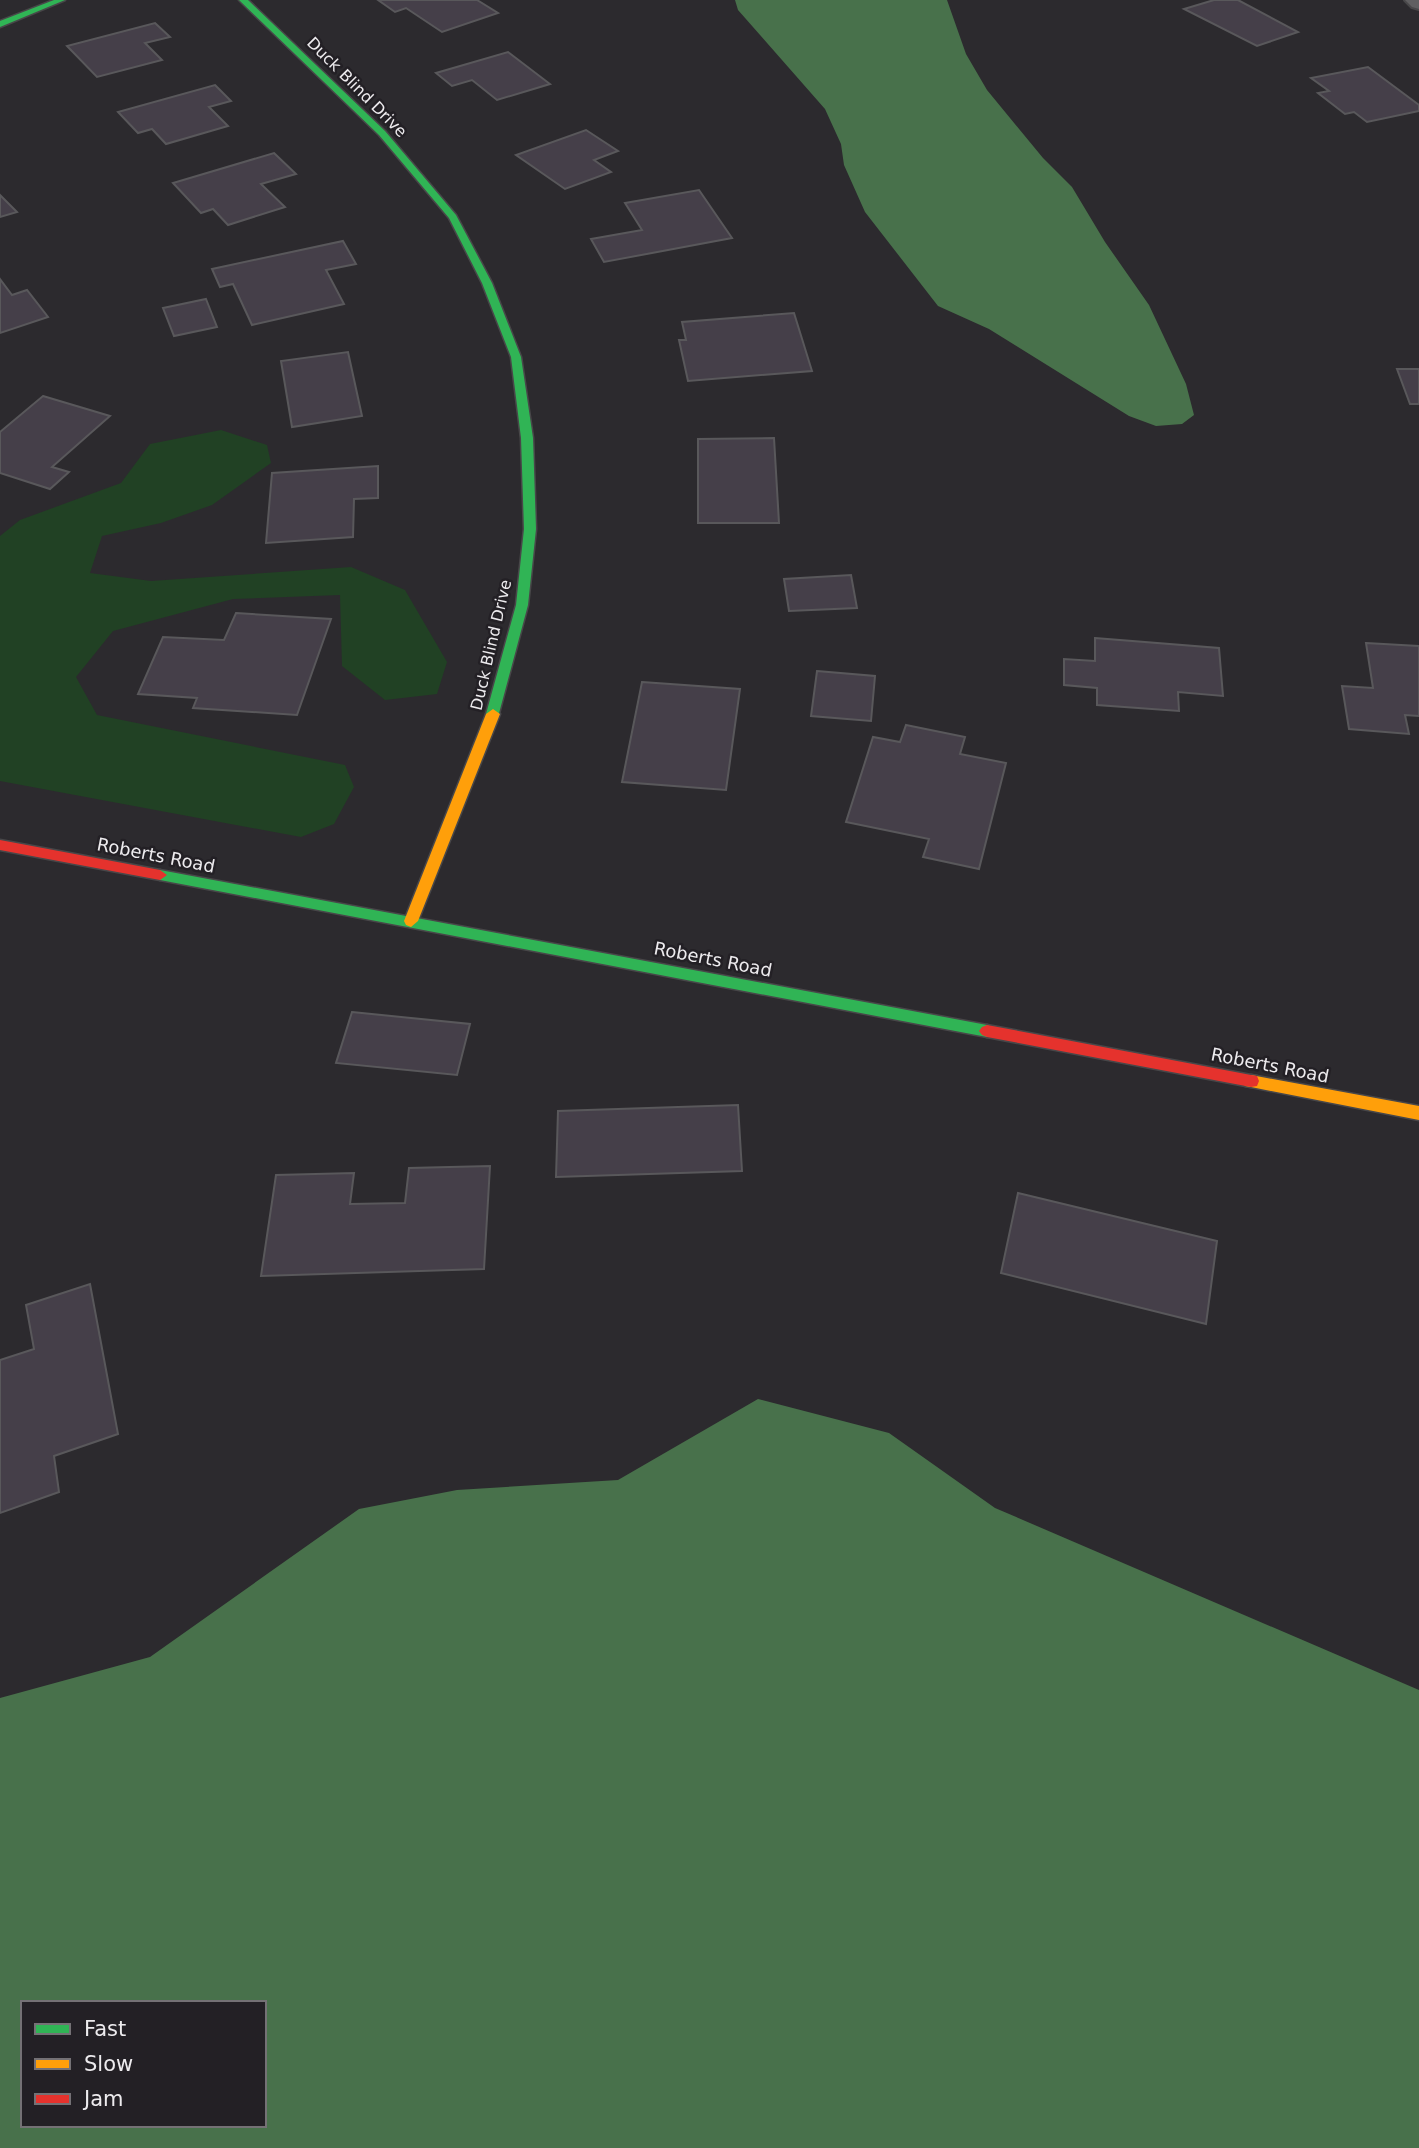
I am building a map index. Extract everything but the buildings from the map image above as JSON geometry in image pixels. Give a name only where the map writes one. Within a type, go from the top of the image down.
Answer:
[{"type":"street","points":[[0,24],[61,0]]},
{"type":"street","name":"Duck Blind Drive","points":[[243,0],[382,133],[453,217],[487,283],[516,357],[527,438],[530,529],[522,605],[495,709],[411,921]]},
{"type":"street","name":"Roberts Road","points":[[0,845],[1419,1113]]},
{"type":"shaded area","points":[[735,0],[947,0],[966,54],[987,90],[1043,158],[1072,187],[1105,242],[1149,305],[1186,384],[1194,415],[1182,424],[1156,426],[1129,416],[989,329],[938,306],[865,212],[844,165],[841,144],[825,109],[738,10]]},
{"type":"shaded area","points":[[221,430],[267,445],[271,463],[212,505],[161,523],[102,536],[90,573],[151,581],[351,567],[405,590],[447,662],[437,694],[385,700],[342,666],[340,595],[233,599],[113,631],[76,677],[97,715],[345,765],[354,787],[334,824],[301,837],[0,781],[0,536],[20,520],[121,483],[150,444]]},
{"type":"shaded area","points":[[758,1399],[889,1433],[995,1508],[1419,1690],[1419,2148],[0,2148],[0,1698],[150,1657],[359,1509],[457,1490],[618,1480]]},
{"type":"traffic: fast","points":[[0,24],[61,0]]},
{"type":"traffic: fast","points":[[243,0],[382,133],[453,217],[487,283],[516,357],[527,438],[530,529],[522,605],[493,714]]},
{"type":"traffic: fast","points":[[160,875],[987,1031]]},
{"type":"traffic: slow","points":[[411,921],[493,714]]},
{"type":"traffic: slow","points":[[1251,1081],[1419,1113]]},
{"type":"traffic: jam","points":[[0,845],[160,875]]},
{"type":"traffic: jam","points":[[987,1031],[1251,1081]]}]
